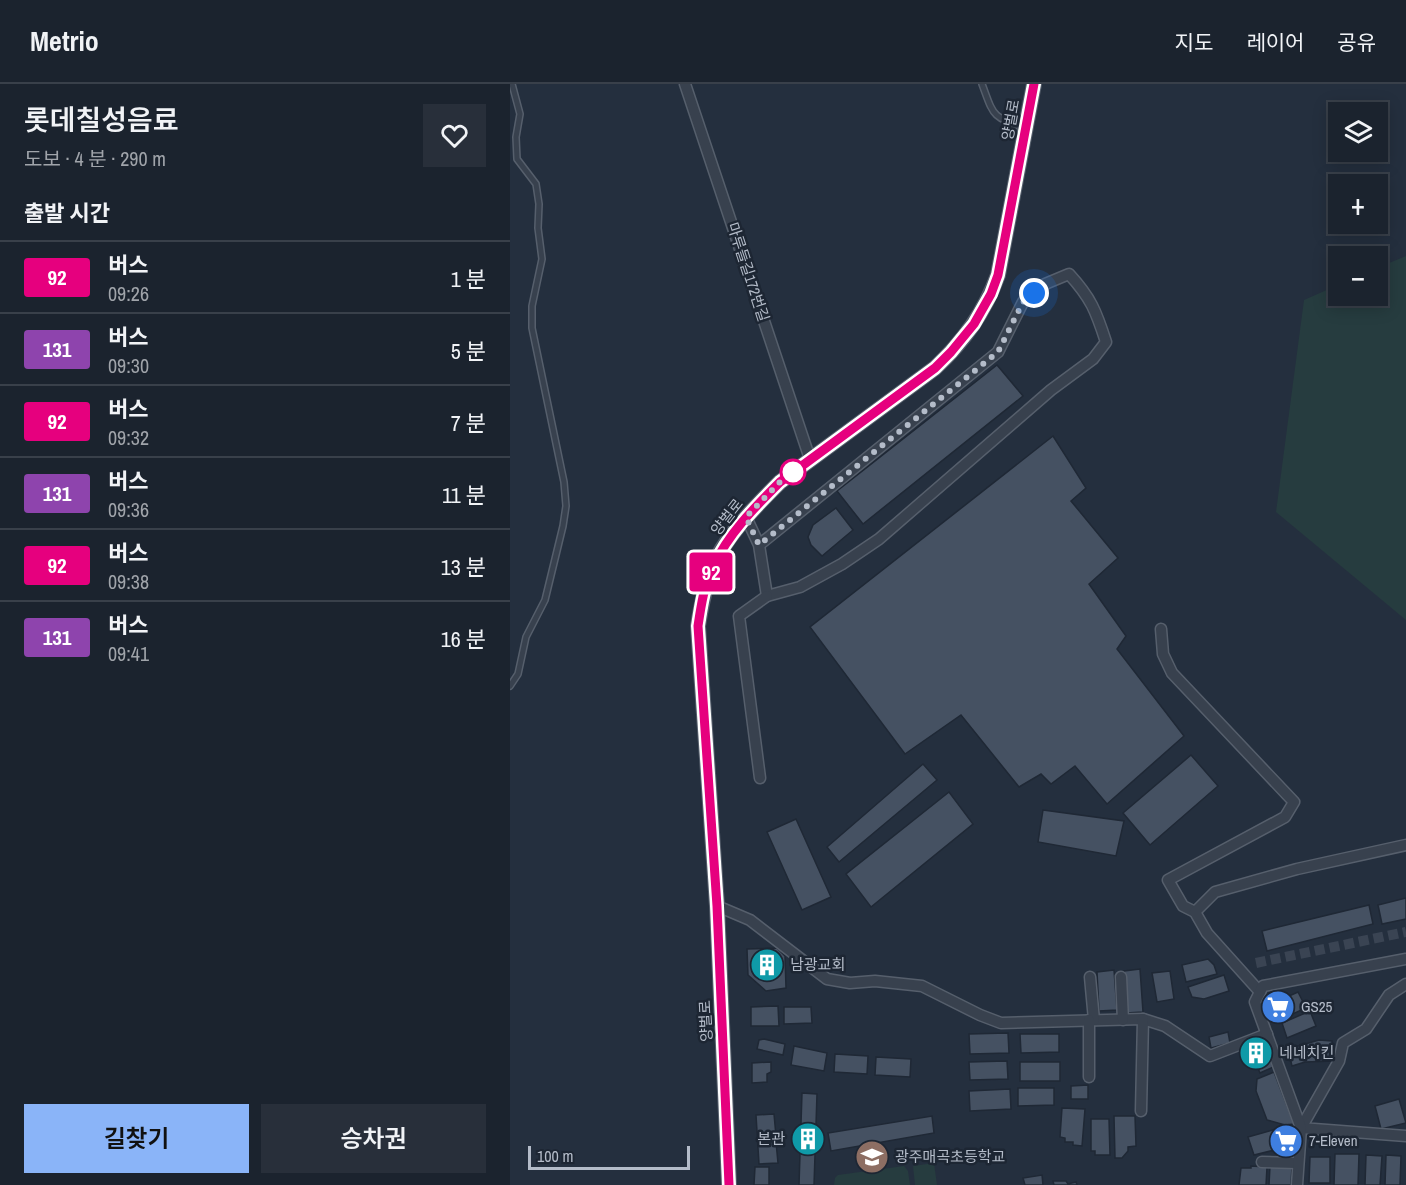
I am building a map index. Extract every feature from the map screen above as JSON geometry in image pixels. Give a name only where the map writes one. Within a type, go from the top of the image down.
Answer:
[{"type":"street","name":"마루들길172번길","points":[[685,84],[810,459]]},
{"type":"street","name":"양벌로","points":[[729,1185],[717,906],[698,626],[703,595],[712,569],[724,547],[746,517],[780,482],[935,368],[974,324],[991,294],[998,275],[1034,84]]},
{"type":"street","points":[[759,545],[998,352],[1023,302],[1046,285],[1069,274],[1087,294],[1106,342],[1093,359],[1051,390],[879,539],[842,564],[800,587],[767,596],[739,616],[760,778]]},
{"type":"street","points":[[746,517],[759,545],[767,596]]},
{"type":"street","points":[[1161,629],[1163,654],[1172,674],[1294,802],[1285,817],[1168,880],[1183,906],[1194,912],[1207,933],[1260,992]]},
{"type":"street","points":[[1194,912],[1215,892],[1298,869],[1406,845]]},
{"type":"street","points":[[717,906],[750,920],[827,979],[850,983],[875,981],[922,986],[1001,1023],[1143,1019],[1165,1026],[1210,1056],[1267,1034]]},
{"type":"street","points":[[1301,1128],[1255,1002],[1263,986],[1406,959]]},
{"type":"street","points":[[1089,1077],[1092,1020],[1090,977]]},
{"type":"street","points":[[1121,977],[1123,1020]]},
{"type":"street","points":[[1297,1185],[1301,1128],[1339,1061],[1343,1043],[1366,1029],[1389,995],[1406,984]]},
{"type":"street","points":[[1142,1111],[1143,1019]]},
{"type":"street","points":[[1301,1128],[1406,1136]]},
{"type":"street","points":[[1262,1162],[1297,1163]]},
{"type":"lane","points":[[510,686],[518,674],[526,637],[545,600],[566,506],[564,482],[532,328],[532,306],[543,259],[538,228],[539,204],[536,184],[518,159],[516,137],[520,114],[512,84]]},
{"type":"lane","points":[[982,84],[996,117],[1026,128]]},
{"type":"green space","points":[[1406,256],[1406,620],[1276,512],[1304,300],[1328,289],[1328,306],[1388,306],[1388,263]]},
{"type":"green space","points":[[934,1163],[937,1185],[915,1185],[913,1166]]},
{"type":"green space","points":[[904,1166],[908,1171],[910,1185],[834,1185],[838,1175]]},
{"type":"building","points":[[997,365],[1023,396],[863,524],[837,491]]},
{"type":"building","points":[[1053,436],[1086,488],[1071,501],[1118,558],[1089,584],[1126,636],[1117,649],[1184,736],[1107,804],[1075,766],[1051,784],[1041,774],[1019,787],[961,715],[905,754],[810,627]]},
{"type":"building","points":[[836,508],[853,530],[822,556],[811,545],[808,537],[813,525]]},
{"type":"building","points":[[1191,755],[1218,786],[1150,845],[1123,813]]},
{"type":"building","points":[[923,764],[937,780],[839,862],[827,847]]},
{"type":"building","points":[[949,792],[973,824],[871,907],[846,874]]},
{"type":"building","points":[[1043,810],[1124,821],[1116,856],[1038,842]]},
{"type":"building","points":[[796,819],[831,897],[802,910],[767,832]]},
{"type":"building","points":[[1406,898],[1406,919],[1382,924],[1378,905]]},
{"type":"building","points":[[1369,905],[1373,924],[1267,951],[1262,931]]},
{"type":"building","name":"남광교회","points":[[777,948],[785,956],[786,988],[766,991],[748,975],[747,949]]},
{"type":"building","points":[[1208,959],[1214,965],[1217,974],[1186,982],[1182,965]]},
{"type":"building","points":[[1140,969],[1143,1012],[1126,1013],[1124,971]]},
{"type":"building","points":[[1114,970],[1117,1010],[1099,1011],[1097,972]]},
{"type":"building","points":[[1170,971],[1174,999],[1157,1002],[1152,973]]},
{"type":"building","points":[[1224,975],[1229,991],[1204,999],[1192,997],[1188,987]]},
{"type":"building","points":[[1298,992],[1306,1008],[1277,1021],[1269,1005]]},
{"type":"building","points":[[778,1006],[779,1026],[751,1026],[751,1007]]},
{"type":"building","points":[[784,1007],[811,1007],[812,1023],[784,1024]]},
{"type":"building","points":[[1310,1011],[1316,1026],[1287,1038],[1282,1023]]},
{"type":"building","points":[[1228,1032],[1230,1043],[1211,1048],[1209,1037]]},
{"type":"building","points":[[1008,1033],[1009,1053],[970,1054],[969,1034]]},
{"type":"building","points":[[1020,1034],[1059,1034],[1059,1052],[1021,1053]]},
{"type":"building","name":"네네치킨","points":[[1262,1039],[1273,1067],[1260,1073],[1252,1059],[1247,1060],[1242,1047]]},
{"type":"building","points":[[759,1040],[785,1044],[783,1055],[757,1049]]},
{"type":"building","points":[[1319,1040],[1332,1041],[1333,1061],[1305,1062],[1292,1066],[1288,1049]]},
{"type":"building","points":[[794,1046],[827,1053],[824,1071],[791,1065]]},
{"type":"building","points":[[835,1054],[868,1056],[867,1074],[834,1072]]},
{"type":"building","points":[[876,1057],[911,1059],[910,1077],[875,1075]]},
{"type":"building","points":[[1007,1061],[1008,1079],[970,1080],[969,1062]]},
{"type":"building","points":[[771,1062],[771,1072],[767,1074],[767,1082],[752,1083],[752,1063]]},
{"type":"building","points":[[1020,1062],[1060,1062],[1060,1081],[1020,1081]]},
{"type":"building","points":[[1274,1072],[1294,1124],[1285,1125],[1267,1120],[1256,1091],[1257,1079]]},
{"type":"building","points":[[1088,1085],[1088,1099],[1071,1099],[1071,1086]]},
{"type":"building","points":[[1018,1088],[1054,1088],[1054,1105],[1018,1106]]},
{"type":"building","points":[[1010,1089],[1011,1109],[970,1111],[969,1091]]},
{"type":"building","name":"본관","points":[[802,1093],[817,1094],[814,1185],[799,1185]]},
{"type":"building","points":[[1399,1099],[1406,1123],[1381,1129],[1375,1106]]},
{"type":"building","points":[[1062,1108],[1085,1109],[1082,1146],[1073,1145],[1073,1142],[1065,1142],[1065,1138],[1060,1137]]},
{"type":"building","points":[[774,1114],[776,1136],[772,1137],[772,1142],[776,1142],[778,1163],[759,1164],[756,1115]]},
{"type":"building","points":[[932,1116],[934,1133],[831,1151],[828,1133]]},
{"type":"building","points":[[1114,1116],[1135,1116],[1136,1146],[1128,1147],[1128,1151],[1122,1158],[1115,1158]]},
{"type":"building","points":[[1091,1119],[1109,1119],[1110,1155],[1095,1155],[1095,1151],[1091,1151]]},
{"type":"building","points":[[1280,1128],[1283,1130],[1287,1147],[1254,1155],[1248,1137]]},
{"type":"building","points":[[1335,1154],[1359,1154],[1358,1185],[1334,1185]]},
{"type":"building","points":[[1366,1155],[1382,1156],[1380,1185],[1365,1185]]},
{"type":"building","points":[[1386,1155],[1401,1156],[1400,1185],[1385,1185]]},
{"type":"building","points":[[1310,1157],[1330,1157],[1330,1183],[1309,1183]]},
{"type":"building","points":[[1251,1166],[1267,1167],[1266,1185],[1239,1185],[1241,1168],[1251,1168]]},
{"type":"building","points":[[1270,1166],[1292,1167],[1291,1185],[1269,1185]]},
{"type":"building","points":[[755,1167],[769,1167],[769,1185],[754,1185]]},
{"type":"building","points":[[1042,1175],[1043,1185],[1025,1185],[1023,1178]]},
{"type":"building","points":[[1053,1181],[1066,1181],[1068,1184],[1076,1182],[1077,1185],[1054,1185]]},
{"type":"tunnel","points":[[1256,963],[1406,932]]},
{"type":"bus line","name":"92","points":[[729,1185],[730,1163],[717,906],[698,626],[703,595],[712,569],[724,547],[762,500],[780,482],[810,459],[935,368],[965,337],[974,324],[991,294],[998,275],[1034,84]]},
{"type":"place","name":"남광교회","points":[[767,965]]},
{"type":"place","name":"GS25","points":[[1278,1007]]},
{"type":"place","name":"네네치킨","points":[[1256,1053]]},
{"type":"place","name":"본관","points":[[808,1139]]},
{"type":"place","name":"7-Eleven","points":[[1286,1141]]},
{"type":"place","name":"광주매곡초등학교","points":[[872,1157]]},
{"type":"route","points":[[793,472],[795,471],[780,482],[746,517],[759,545],[998,352],[1023,302],[1034,293]]}]
